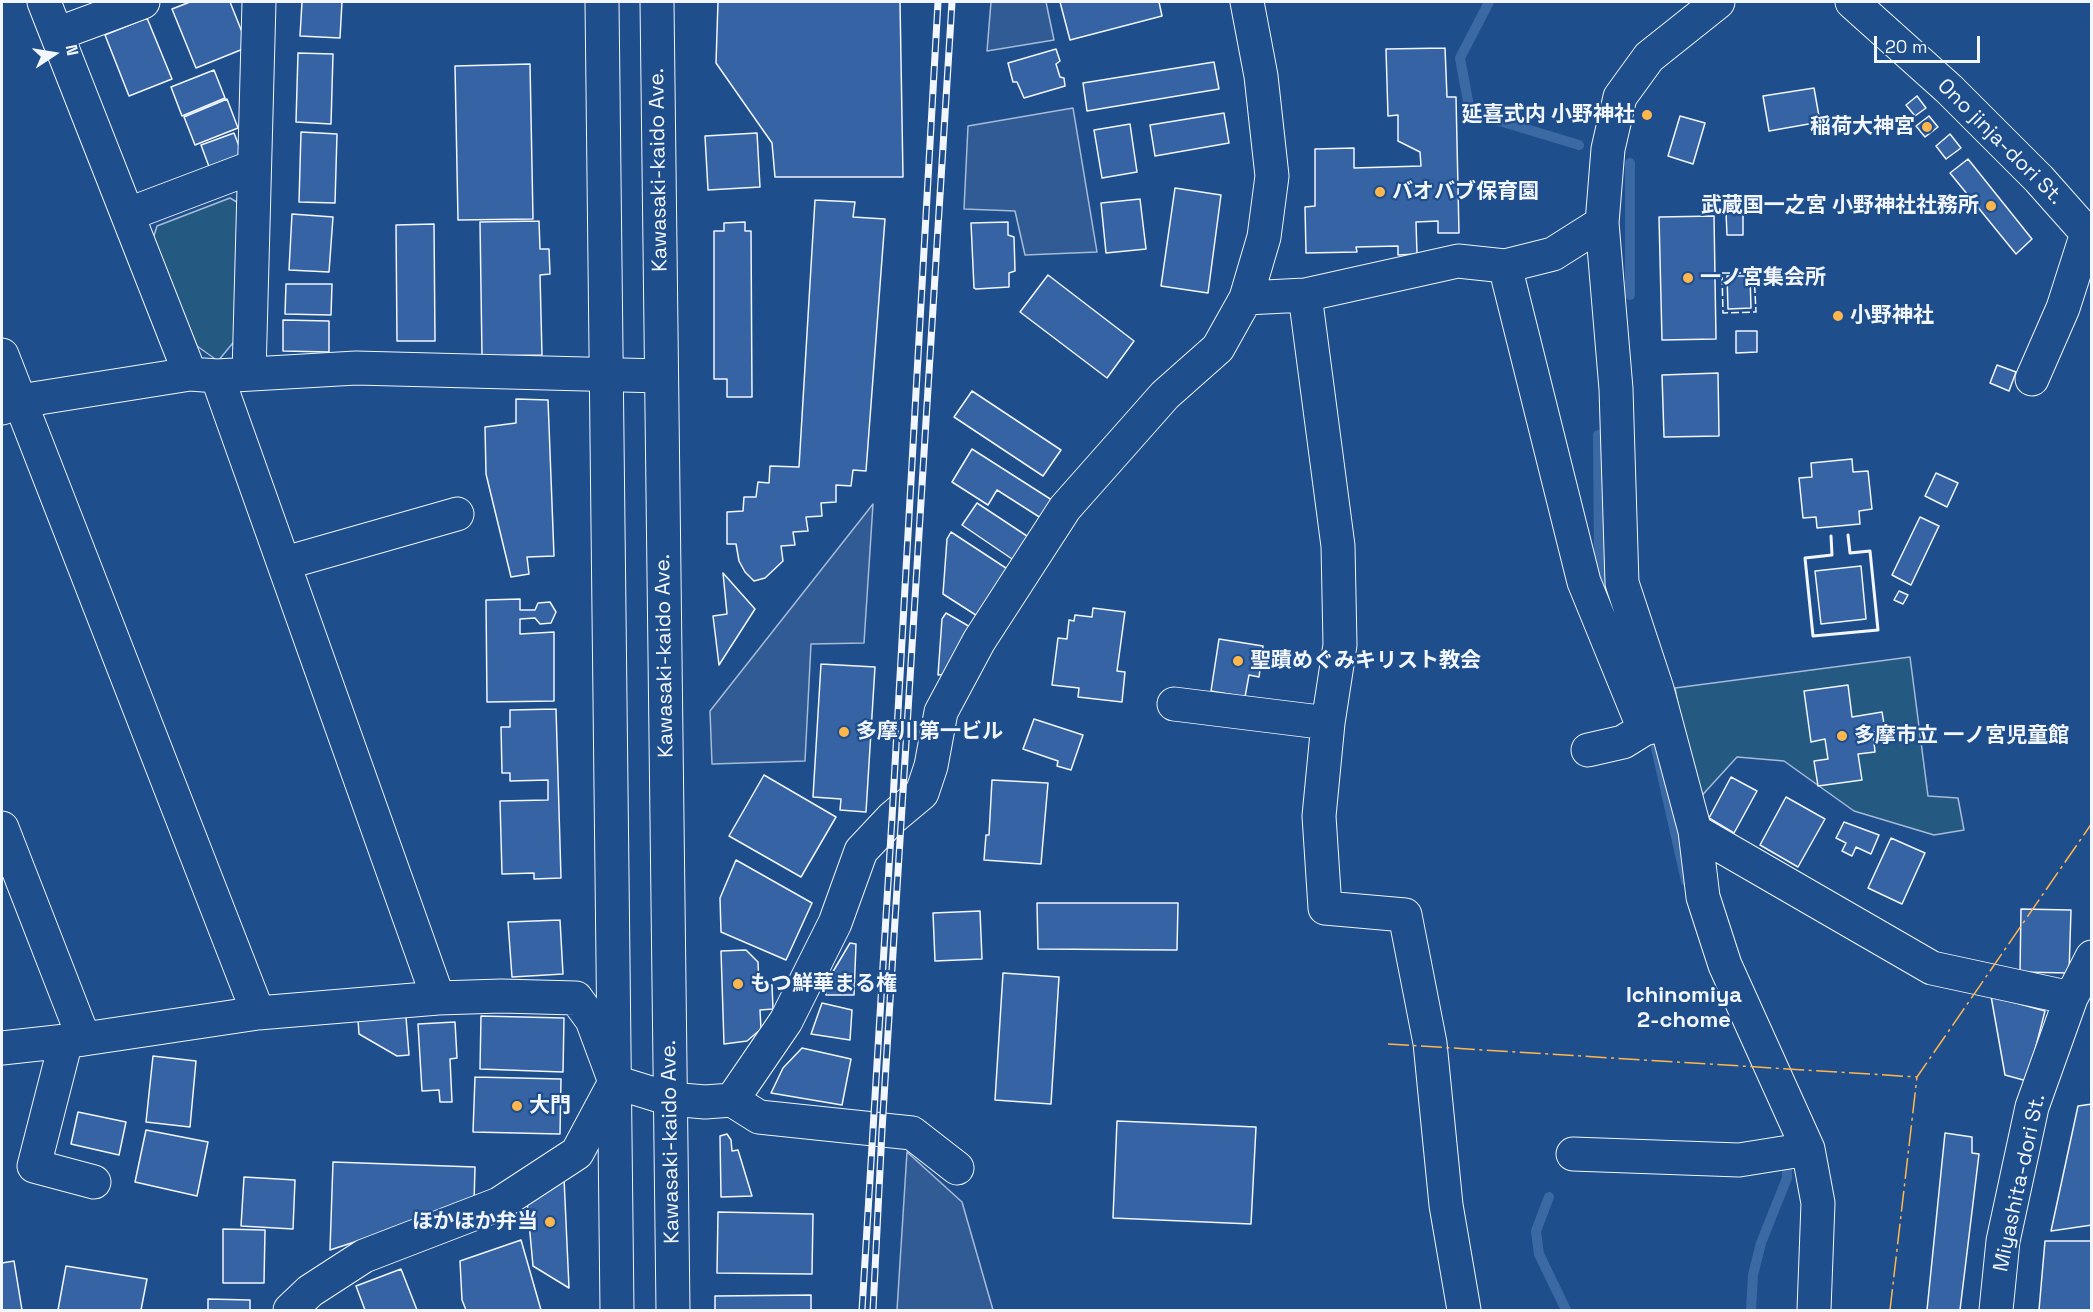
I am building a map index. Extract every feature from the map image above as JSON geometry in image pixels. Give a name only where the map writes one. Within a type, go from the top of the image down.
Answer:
[{"type":"street","points":[[44,2],[129,214],[219,374],[438,998]]},
{"type":"street","points":[[57,34],[143,2]]},
{"type":"street","points":[[219,374],[253,167],[259,2]]},
{"type":"street","points":[[602,2],[617,1311]]},
{"type":"street","name":"Kawasaki-kaido Ave.","points":[[657,2],[673,1311]]},
{"type":"street","points":[[732,1100],[786,1021],[835,923],[861,851],[892,818],[922,793],[931,766],[941,712],[979,641],[1065,508],[1165,395],[1218,348],[1246,298],[1264,237],[1272,176],[1261,76],[1247,2]]},
{"type":"street","points":[[1655,727],[1657,689],[1622,583],[1616,389],[1602,224],[1608,148],[1620,97],[1649,57],[1718,2]]},
{"type":"street","name":"Ono jinja-dori St.","points":[[1852,2],[1949,89],[2089,232]]},
{"type":"street","points":[[129,214],[253,167]]},
{"type":"street","points":[[1246,298],[1305,295],[1458,261],[1505,266],[1553,254],[1602,224]]},
{"type":"street","points":[[2032,379],[2062,308],[2089,232]]},
{"type":"street","points":[[1505,266],[1584,582],[1655,727],[1695,831],[1703,897],[1725,965],[1793,1152],[1818,1203],[1814,1311]]},
{"type":"street","points":[[1305,295],[1338,546],[1340,645],[1328,723],[1319,816],[1325,908],[1405,915],[1430,1043],[1446,1205],[1464,1311]]},
{"type":"street","points":[[2,355],[10,404],[258,1013]]},
{"type":"street","points":[[10,404],[219,374],[356,368],[662,376]]},
{"type":"street","points":[[285,563],[457,514]]},
{"type":"street","points":[[1174,704],[1328,723]]},
{"type":"street","points":[[1588,750],[1623,742],[1655,727]]},
{"type":"street","points":[[2,828],[75,1040],[34,1166],[94,1182]]},
{"type":"street","points":[[1695,831],[1932,968],[2071,998]]},
{"type":"street","name":"Miyashita-dori St.","points":[[1996,1311],[2003,1240],[2032,1107],[2071,998],[2091,960]]},
{"type":"street","points":[[2,1048],[75,1040],[258,1013],[438,998],[501,996],[576,998],[592,1020],[615,1082],[577,1153],[499,1204],[364,1256],[310,1291],[290,1311]]},
{"type":"street","points":[[615,1082],[670,1099],[705,1102],[732,1100],[759,1117],[912,1133],[957,1168]]},
{"type":"street","points":[[1573,1154],[1739,1160],[1793,1152]]},
{"type":"shaded area","points":[[991,2],[1046,2],[1054,40],[987,51]]},
{"type":"shaded area","points":[[1073,108],[1097,252],[1025,255],[1015,211],[964,209],[968,126]]},
{"type":"shaded area","points":[[230,198],[242,205],[237,338],[218,361],[197,346],[152,242],[157,226]]},
{"type":"shaded area","points":[[873,504],[864,643],[811,644],[805,761],[712,764],[710,711]]},
{"type":"shaded area","points":[[1910,657],[1928,796],[1958,798],[1964,830],[1934,835],[1854,811],[1784,761],[1737,757],[1696,802],[1675,688]]},
{"type":"shaded area","points":[[907,1152],[962,1202],[993,1310],[897,1310]]},
{"type":"building","points":[[190,2],[230,2],[248,47],[196,68],[172,9]]},
{"type":"building","points":[[302,2],[342,2],[340,38],[300,36]]},
{"type":"building","points":[[718,2],[900,2],[903,177],[775,177],[772,143],[716,63]]},
{"type":"building","points":[[1060,2],[1159,2],[1162,16],[1070,40]]},
{"type":"building","points":[[147,18],[172,79],[129,96],[105,35]]},
{"type":"building","points":[[1445,48],[1447,97],[1456,97],[1459,233],[1438,233],[1438,221],[1416,222],[1417,254],[1398,255],[1398,246],[1356,247],[1357,252],[1306,253],[1305,207],[1315,206],[1315,149],[1354,148],[1354,168],[1421,166],[1420,152],[1398,141],[1398,115],[1388,116],[1386,49]]},
{"type":"building","points":[[1056,49],[1060,61],[1056,64],[1060,77],[1064,78],[1065,86],[1024,98],[1017,82],[1013,82],[1008,63]]},
{"type":"building","points":[[298,53],[333,54],[331,124],[296,122]]},
{"type":"building","points":[[1214,62],[1219,89],[1087,111],[1083,83]]},
{"type":"building","points":[[530,64],[533,219],[458,220],[455,66]]},
{"type":"building","points":[[214,70],[225,98],[182,116],[171,87]]},
{"type":"building","points":[[1814,88],[1820,122],[1769,131],[1763,96]]},
{"type":"building","points":[[1917,96],[1926,108],[1915,116],[1906,105]]},
{"type":"building","points":[[227,99],[238,128],[195,145],[184,117]]},
{"type":"building","points":[[1224,113],[1229,143],[1155,156],[1150,125]]},
{"type":"building","points":[[1680,116],[1705,123],[1693,164],[1668,156]]},
{"type":"building","name":"稲荷大神宮","points":[[1929,116],[1938,127],[1925,137],[1916,126]]},
{"type":"building","points":[[1130,124],[1137,172],[1102,178],[1094,130]]},
{"type":"building","points":[[301,132],[337,134],[335,203],[299,202]]},
{"type":"building","points":[[234,133],[244,159],[211,172],[201,145]]},
{"type":"building","points":[[757,133],[760,187],[708,190],[705,136]]},
{"type":"building","points":[[1950,134],[1961,148],[1946,159],[1936,146]]},
{"type":"building","name":"武蔵国一之宮 小野神社社務所","points":[[1968,159],[2032,239],[2016,254],[1950,173]]},
{"type":"building","points":[[1175,188],[1221,195],[1208,293],[1161,286]]},
{"type":"building","points":[[1140,199],[1146,249],[1106,253],[1101,203]]},
{"type":"building","points":[[815,200],[855,202],[853,217],[885,219],[866,471],[853,470],[851,486],[836,485],[836,502],[821,503],[822,516],[806,517],[808,531],[793,532],[795,545],[781,546],[783,561],[765,578],[754,581],[739,561],[736,544],[727,544],[727,512],[743,511],[744,497],[756,497],[758,482],[769,483],[770,466],[799,467]]},
{"type":"building","points":[[1726,212],[1743,212],[1743,235],[1727,235]]},
{"type":"building","points":[[292,214],[333,217],[329,272],[289,270]]},
{"type":"building","name":"一ノ宮集会所","points":[[1714,216],[1716,339],[1662,340],[1659,217]]},
{"type":"building","points":[[539,221],[540,249],[549,249],[550,274],[540,275],[542,355],[482,356],[480,222]]},
{"type":"building","points":[[745,222],[745,231],[751,231],[752,397],[727,397],[727,379],[714,379],[714,231],[724,231],[724,223]]},
{"type":"building","points":[[1008,222],[1008,235],[1014,237],[1015,271],[1009,273],[1009,287],[976,289],[974,288],[971,223]]},
{"type":"building","points":[[434,224],[435,341],[397,341],[396,225]]},
{"type":"building","points":[[1048,275],[1134,341],[1107,378],[1020,312]]},
{"type":"building","points":[[1727,276],[1750,276],[1751,308],[1728,309]]},
{"type":"building","points":[[286,284],[332,284],[331,315],[285,314]]},
{"type":"building","points":[[283,320],[329,321],[329,352],[283,351]]},
{"type":"building","points":[[1736,331],[1757,331],[1757,352],[1736,353]]},
{"type":"building","points":[[1997,365],[2016,372],[2009,391],[1990,383]]},
{"type":"building","points":[[1718,373],[1719,436],[1664,437],[1662,375]]},
{"type":"building","points":[[972,391],[1061,450],[1043,476],[954,417]]},
{"type":"building","points":[[516,399],[548,400],[554,556],[527,557],[529,574],[511,577],[486,474],[485,427],[516,423]]},
{"type":"building","points":[[972,449],[1055,502],[1044,520],[997,490],[988,505],[952,482]]},
{"type":"building","points":[[1852,459],[1853,472],[1868,471],[1872,509],[1859,511],[1860,524],[1817,528],[1816,517],[1803,518],[1799,478],[1812,477],[1811,463]]},
{"type":"building","points":[[1936,473],[1958,483],[1947,507],[1925,496]]},
{"type":"building","points":[[977,503],[1033,540],[1018,563],[962,525]]},
{"type":"building","points":[[1920,517],[1939,526],[1911,585],[1892,575]]},
{"type":"building","points":[[951,532],[1012,572],[982,619],[943,594],[947,539]]},
{"type":"building","points":[[1861,566],[1866,619],[1821,624],[1815,571]]},
{"type":"building","points":[[723,573],[755,609],[719,665],[713,616],[727,614]]},
{"type":"building","points":[[1899,591],[1908,595],[1903,604],[1894,600]]},
{"type":"building","points":[[520,599],[520,610],[535,610],[538,603],[550,602],[556,612],[551,623],[540,624],[535,618],[520,619],[520,634],[554,632],[554,701],[487,702],[486,600]]},
{"type":"building","points":[[1093,608],[1125,612],[1117,671],[1125,672],[1122,702],[1078,697],[1079,688],[1052,685],[1058,638],[1067,639],[1069,620],[1074,621],[1075,615],[1092,617]]},
{"type":"building","points":[[946,613],[972,628],[947,674],[938,675],[942,619]]},
{"type":"building","name":"聖蹟めぐみキリスト教会","points":[[1219,639],[1263,646],[1259,677],[1249,675],[1245,697],[1211,691]]},
{"type":"building","name":"多摩川第一ビル","points":[[821,664],[875,667],[866,812],[840,810],[841,799],[813,797]]},
{"type":"building","name":"多摩市立 一ノ宮児童館","points":[[1848,685],[1852,717],[1882,712],[1885,730],[1873,732],[1875,752],[1858,754],[1862,780],[1818,786],[1814,761],[1828,759],[1825,739],[1811,742],[1804,691]]},
{"type":"building","points":[[556,709],[561,878],[534,879],[534,873],[502,874],[500,801],[548,800],[548,780],[510,781],[510,773],[502,773],[501,727],[510,727],[510,710]]},
{"type":"building","points":[[1034,719],[1083,735],[1071,770],[1057,766],[1058,761],[1023,749]]},
{"type":"building","points":[[764,775],[836,817],[801,877],[729,836]]},
{"type":"building","points":[[1731,777],[1757,791],[1734,833],[1709,818]]},
{"type":"building","points":[[992,780],[1048,783],[1041,864],[984,860],[986,835],[989,835]]},
{"type":"building","points":[[1786,797],[1825,819],[1798,867],[1760,845]]},
{"type":"building","points":[[1844,822],[1879,835],[1871,854],[1856,847],[1852,856],[1842,851],[1846,843],[1836,838]]},
{"type":"building","points":[[1891,838],[1925,853],[1902,904],[1868,888]]},
{"type":"building","points":[[736,860],[812,903],[786,960],[721,932],[720,898]]},
{"type":"building","points":[[1037,903],[1178,903],[1177,950],[1038,949]]},
{"type":"building","points":[[2021,909],[2071,910],[2069,973],[2020,972]]},
{"type":"building","points":[[980,911],[982,959],[935,961],[933,913]]},
{"type":"building","points":[[560,920],[563,974],[512,977],[508,922]]},
{"type":"building","points":[[850,943],[856,944],[854,995],[826,995],[825,985]]},
{"type":"building","points":[[746,950],[758,962],[759,985],[772,985],[773,1009],[760,1010],[761,1029],[747,1041],[724,1044],[721,951]]},
{"type":"building","points":[[1003,973],[1059,977],[1051,1104],[995,1100]]},
{"type":"building","points":[[1991,996],[2045,1011],[2027,1081],[2005,1075]]},
{"type":"building","points":[[822,1003],[852,1010],[850,1040],[811,1034]]},
{"type":"building","points":[[481,1016],[564,1018],[563,1072],[480,1069]]},
{"type":"building","points":[[406,1017],[409,1055],[397,1056],[359,1034],[358,1020]]},
{"type":"building","points":[[455,1022],[457,1058],[450,1059],[452,1102],[440,1102],[439,1090],[422,1091],[418,1024]]},
{"type":"building","points":[[802,1048],[851,1059],[842,1105],[771,1093],[783,1068]]},
{"type":"building","points":[[153,1056],[196,1061],[190,1127],[146,1122]]},
{"type":"building","name":"大門","points":[[475,1077],[561,1079],[560,1134],[473,1132]]},
{"type":"building","points":[[2092,1104],[2092,1225],[2051,1231],[2078,1106]]},
{"type":"building","points":[[78,1112],[126,1122],[119,1155],[71,1144]]},
{"type":"building","points":[[1117,1121],[1256,1127],[1251,1224],[1113,1218]]},
{"type":"building","points":[[146,1130],[208,1142],[197,1196],[135,1182]]},
{"type":"building","points":[[1945,1133],[1972,1137],[1972,1153],[1979,1154],[1960,1310],[1927,1310]]},
{"type":"building","points":[[727,1134],[731,1140],[732,1151],[738,1150],[752,1196],[721,1197],[720,1136]]},
{"type":"building","points":[[333,1162],[475,1167],[474,1203],[330,1250]]},
{"type":"building","points":[[244,1177],[295,1180],[293,1229],[241,1226]]},
{"type":"building","points":[[564,1178],[569,1288],[533,1266],[527,1201]]},
{"type":"building","points":[[718,1212],[813,1214],[812,1274],[717,1273]]},
{"type":"building","points":[[223,1229],[265,1230],[264,1283],[223,1283]]},
{"type":"building","points":[[521,1240],[541,1310],[466,1310],[462,1300],[460,1261]]},
{"type":"building","points":[[2045,1241],[2092,1241],[2092,1310],[2039,1310]]},
{"type":"building","points":[[14,1261],[22,1310],[2,1310],[2,1263]]},
{"type":"building","points":[[66,1266],[147,1279],[141,1310],[58,1310]]},
{"type":"building","points":[[401,1269],[417,1310],[365,1310],[356,1286]]},
{"type":"building","points":[[811,1295],[811,1310],[715,1310],[715,1296]]},
{"type":"building","points":[[208,1299],[250,1300],[250,1310],[208,1310]]},
{"type":"waterway","points":[[1489,2],[1460,58],[1470,112],[1579,145]]},
{"type":"waterway","points":[[1630,163],[1630,295]]},
{"type":"waterway","points":[[1598,435],[1599,561],[1608,602]]},
{"type":"waterway","points":[[1654,739],[1686,881]]},
{"type":"waterway","points":[[1751,1310],[1753,1275],[1761,1243],[1787,1178],[1787,1156]]},
{"type":"waterway","points":[[1549,1197],[1536,1231],[1539,1254],[1566,1310]]},
{"type":"railway","points":[[862,1310],[938,2]]},
{"type":"railway","points":[[873,1310],[882,1130],[952,2]]},
{"type":"fence","points":[[1722,273],[1754,273],[1756,312],[1723,313],[1722,273]]},
{"type":"wall","points":[[1831,536],[1832,555],[1805,558],[1813,636],[1878,630],[1870,551],[1850,553],[1848,535]]},
{"type":"power","points":[[1890,1310],[1917,1077],[2092,823]]},
{"type":"power","points":[[1388,1044],[1917,1077]]},
{"type":"place","name":"延喜式内 小野神社","points":[[1647,115]]},
{"type":"place","name":"稲荷大神宮","points":[[1927,127]]},
{"type":"place","name":"バオバブ保育園","points":[[1380,192]]},
{"type":"place","name":"武蔵国一之宮 小野神社社務所","points":[[1991,206]]},
{"type":"place","name":"一ノ宮集会所","points":[[1688,278]]},
{"type":"place","name":"小野神社","points":[[1838,316]]},
{"type":"place","name":"聖蹟めぐみキリスト教会","points":[[1238,661]]},
{"type":"place","name":"多摩川第一ビル","points":[[844,732]]},
{"type":"place","name":"多摩市立 一ノ宮児童館","points":[[1842,736]]},
{"type":"place","name":"もつ鮮華まる権","points":[[738,984]]},
{"type":"place","name":"大門","points":[[517,1106]]},
{"type":"place","name":"ほかほか弁当","points":[[550,1222]]},
{"type":"district","name":"Ichinomiya 2-chome","points":[[1684,1008]]}]
